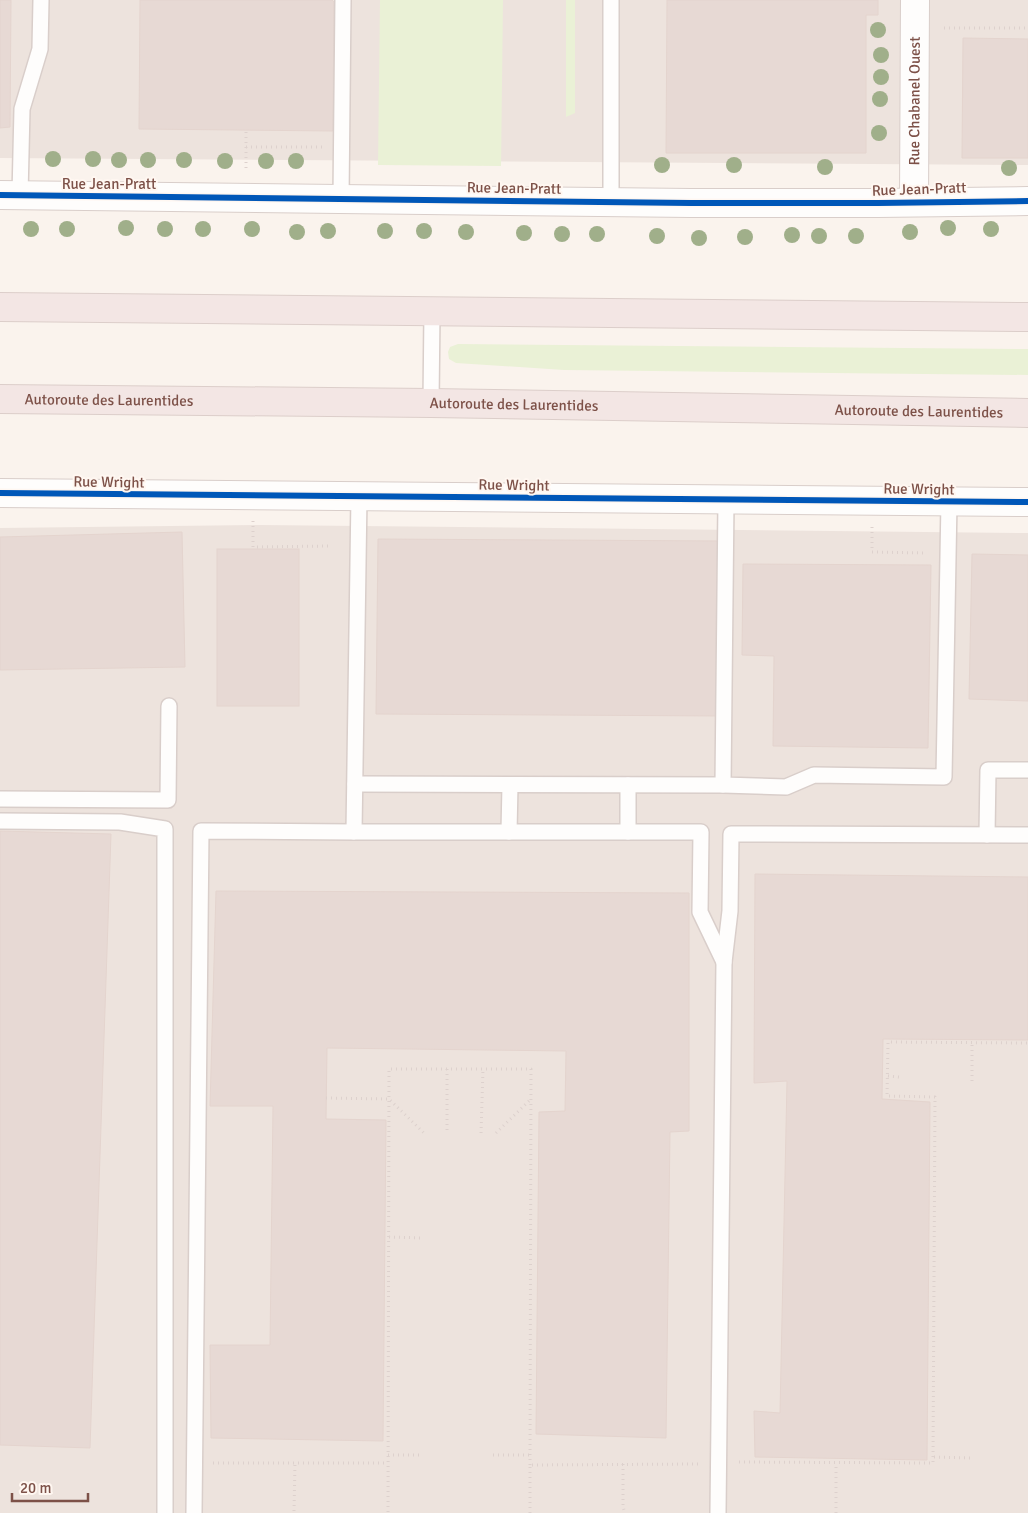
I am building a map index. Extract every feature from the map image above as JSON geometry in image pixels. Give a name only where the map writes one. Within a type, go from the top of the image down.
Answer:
[{"type":"highway","points":[[0,307],[1028,317]]},
{"type":"highway","name":"Autoroute des Laurentides","points":[[0,399],[431,403],[1028,413]]},
{"type":"street","name":"Rue Chabanel Ouest","points":[[914,202],[915,0]]},
{"type":"street","name":"Rue Jean-Pratt","points":[[10,195],[611,202],[1028,201]]},
{"type":"street","name":"Rue Wright","points":[[0,493],[1028,502]]},
{"type":"lane","points":[[10,195],[22,109],[40,49],[41,0]]},
{"type":"lane","points":[[341,198],[343,0]]},
{"type":"lane","points":[[611,0],[611,202]]},
{"type":"lane","points":[[431,403],[432,311]]},
{"type":"lane","points":[[354,832],[359,496]]},
{"type":"lane","points":[[723,785],[726,500]]},
{"type":"lane","points":[[355,784],[723,785],[786,787],[814,775],[944,777],[949,502]]},
{"type":"lane","points":[[0,799],[168,800],[168,706]]},
{"type":"lane","points":[[987,835],[988,770],[1028,770]]},
{"type":"lane","points":[[508,832],[510,785]]},
{"type":"lane","points":[[628,785],[628,832]]},
{"type":"lane","points":[[0,821],[120,822],[165,829],[165,1513]]},
{"type":"lane","points":[[194,1513],[200,831],[701,832],[700,912],[724,962]]},
{"type":"lane","points":[[718,1513],[724,962],[730,910],[731,834],[1028,835]]},
{"type":"path","points":[[944,28],[1028,28]]},
{"type":"path","points":[[246,130],[246,168]]},
{"type":"path","points":[[246,147],[330,147]]},
{"type":"path","points":[[253,516],[253,547],[329,546]]},
{"type":"path","points":[[872,521],[872,552],[936,554]]},
{"type":"path","points":[[748,1462],[933,1463],[935,1097],[887,1096],[888,1042],[1028,1044]]},
{"type":"path","points":[[972,1043],[972,1081]]},
{"type":"path","points":[[388,1512],[389,1069],[531,1069],[530,1512]]},
{"type":"path","points":[[447,1069],[447,1133]]},
{"type":"path","points":[[482,1133],[483,1069]]},
{"type":"path","points":[[888,1076],[899,1077]]},
{"type":"path","points":[[326,1098],[389,1099],[424,1133]]},
{"type":"path","points":[[496,1133],[531,1098]]},
{"type":"path","points":[[388,1237],[423,1238]]},
{"type":"path","points":[[388,1455],[423,1455]]},
{"type":"path","points":[[493,1455],[530,1455]]},
{"type":"path","points":[[934,1457],[972,1458]]},
{"type":"path","points":[[208,1463],[388,1463]]},
{"type":"path","points":[[294,1511],[295,1463]]},
{"type":"path","points":[[836,1463],[836,1513]]},
{"type":"path","points":[[530,1464],[693,1464]]},
{"type":"path","points":[[623,1464],[623,1507],[625,1513]]},
{"type":"shaded area","points":[[0,0],[1028,0],[1028,165],[0,158]]},
{"type":"shaded area","points":[[260,525],[1028,533],[1028,1513],[0,1513],[0,528]]},
{"type":"green space","points":[[380,0],[503,0],[501,166],[378,165]]},
{"type":"green space","points":[[566,0],[575,0],[575,113],[566,117]]},
{"type":"green space","points":[[458,344],[1028,349],[1028,375],[564,370],[456,363],[449,359],[448,352],[450,347]]},
{"type":"building","points":[[0,0],[11,0],[10,127],[0,128]]},
{"type":"building","points":[[140,0],[332,0],[334,2],[333,131],[139,129]]},
{"type":"building","points":[[667,0],[878,0],[878,15],[866,15],[866,153],[666,153]]},
{"type":"building","points":[[963,38],[1028,39],[1028,158],[962,158]]},
{"type":"building","points":[[182,532],[185,667],[0,670],[0,537]]},
{"type":"building","points":[[378,539],[723,541],[722,716],[376,714]]},
{"type":"building","points":[[217,549],[299,549],[299,706],[217,706]]},
{"type":"building","points":[[972,554],[1028,555],[1028,701],[969,699]]},
{"type":"building","points":[[743,564],[931,565],[928,748],[773,746],[774,656],[742,655]]},
{"type":"building","points":[[0,831],[111,834],[90,1448],[0,1445]]},
{"type":"building","points":[[755,874],[1028,877],[1028,1040],[883,1039],[882,1099],[930,1102],[927,1460],[755,1457],[754,1411],[780,1413],[787,1081],[754,1083]]},
{"type":"building","points":[[216,891],[689,893],[689,1131],[670,1132],[666,1438],[536,1434],[539,1112],[565,1111],[566,1051],[327,1048],[326,1119],[386,1120],[383,1441],[211,1438],[210,1345],[270,1345],[273,1106],[210,1106]]},
{"type":"cycle path","points":[[0,195],[691,203],[1028,201]]},
{"type":"cycle path","points":[[0,493],[1028,502]]}]
